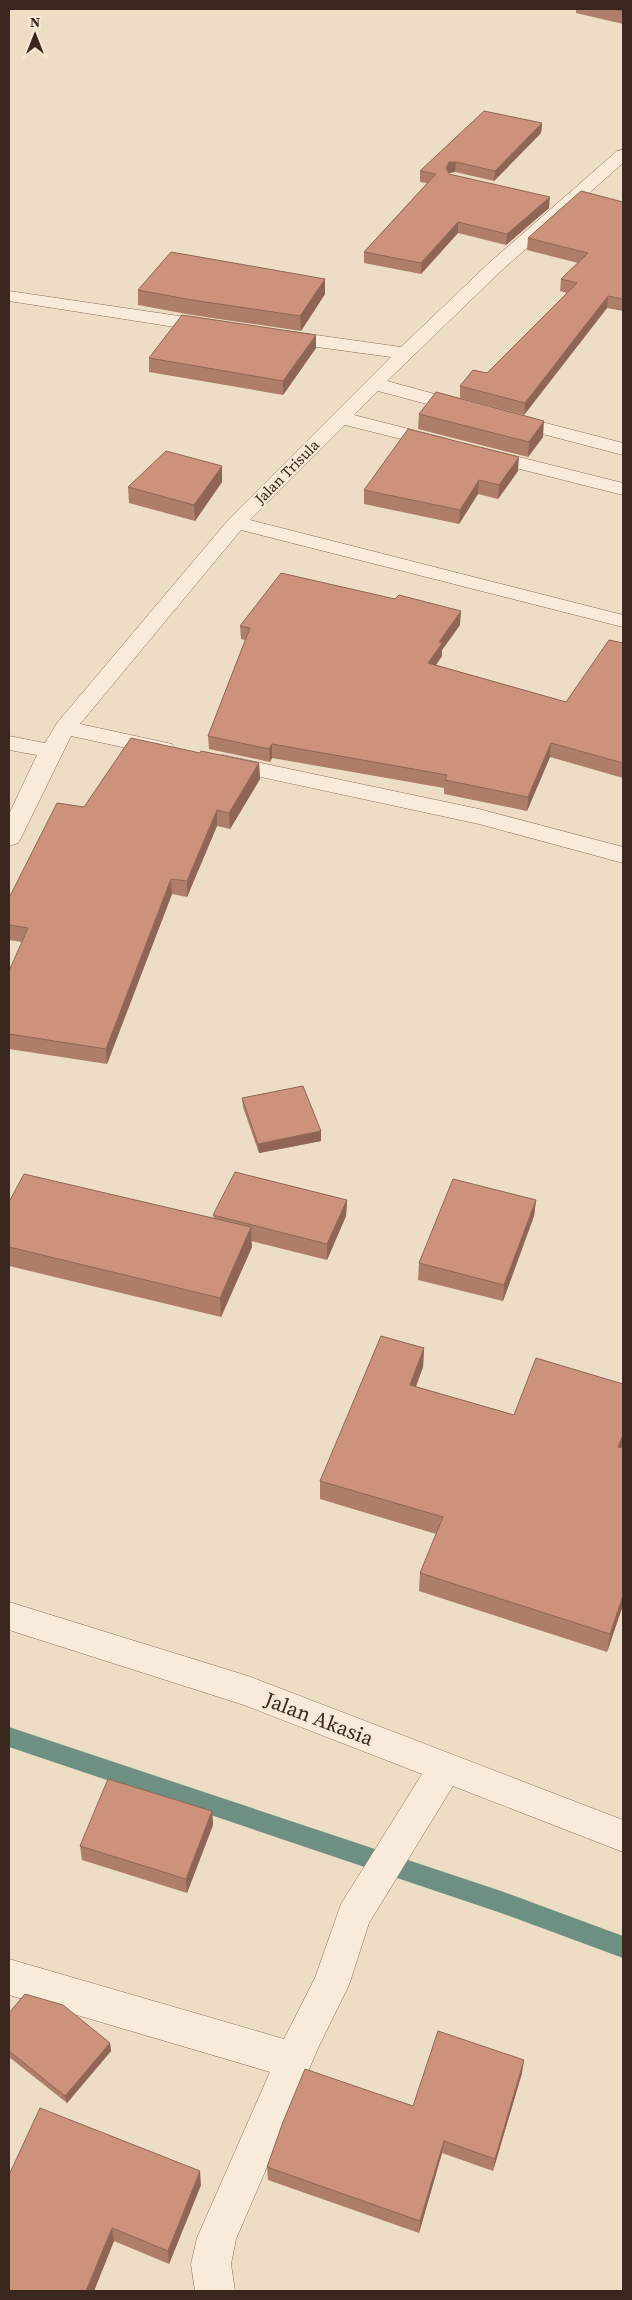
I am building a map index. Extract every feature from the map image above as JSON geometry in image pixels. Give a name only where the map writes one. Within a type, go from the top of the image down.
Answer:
[{"type":"street","name":"Jalan Trisula","points":[[9,838],[51,751],[65,728],[236,523],[495,267],[557,202],[620,161]]},
{"type":"street","points":[[9,296],[235,330]]},
{"type":"street","points":[[263,334],[405,354]]},
{"type":"street","points":[[375,384],[623,450]]},
{"type":"street","points":[[341,418],[623,489]]},
{"type":"street","points":[[236,523],[623,621]]},
{"type":"street","points":[[65,728],[479,817],[623,855]]},
{"type":"street","points":[[9,743],[51,751]]},
{"type":"street","name":"Jalan Akasia","points":[[9,1616],[231,1686],[442,1773],[623,1836]]},
{"type":"street","points":[[215,2291],[211,2264],[217,2238],[294,2061],[331,1985],[354,1916],[442,1773]]},
{"type":"street","points":[[9,1977],[294,2061]]},
{"type":"building","points":[[484,111],[542,123],[495,171],[449,162],[446,168],[449,174],[550,197],[507,234],[458,222],[421,263],[364,252],[436,174],[420,171]]},
{"type":"building","points":[[581,191],[623,202],[623,299],[608,296],[525,403],[460,386],[473,370],[487,373],[577,283],[561,279],[588,253],[528,238]]},
{"type":"building","points":[[171,252],[325,279],[300,316],[138,290]]},
{"type":"building","points":[[182,315],[316,335],[283,381],[149,358]]},
{"type":"building","points":[[436,392],[544,421],[529,442],[419,414]]},
{"type":"building","points":[[408,429],[519,457],[499,485],[479,480],[460,510],[364,490]]},
{"type":"building","points":[[166,451],[222,466],[194,505],[128,487]]},
{"type":"building","points":[[281,573],[395,599],[399,595],[461,611],[439,642],[443,642],[428,663],[566,702],[609,640],[623,643],[623,763],[551,743],[528,797],[445,780],[447,775],[272,744],[269,749],[208,736],[250,628],[240,626]]},
{"type":"building","points":[[131,738],[259,763],[229,813],[217,810],[187,881],[171,879],[106,1049],[9,1034],[9,971],[28,928],[9,925],[9,898],[57,803],[84,807]]},
{"type":"building","points":[[303,1086],[321,1131],[258,1144],[242,1098]]},
{"type":"building","points":[[235,1172],[347,1200],[327,1244],[213,1215]]},
{"type":"building","points":[[24,1174],[251,1227],[220,1298],[9,1247],[9,1202]]},
{"type":"building","points":[[453,1179],[536,1200],[504,1285],[419,1263]]},
{"type":"building","points":[[381,1336],[424,1348],[410,1385],[514,1415],[536,1358],[623,1384],[623,1435],[618,1447],[623,1448],[623,1596],[610,1634],[420,1573],[443,1517],[320,1481]]},
{"type":"building","points":[[108,1779],[212,1811],[186,1879],[80,1846]]},
{"type":"building","points":[[25,1994],[63,2005],[110,2043],[65,2096],[9,2051],[9,2013]]},
{"type":"building","points":[[438,2031],[524,2060],[495,2159],[444,2141],[420,2221],[267,2167],[305,2069],[413,2106]]},
{"type":"building","points":[[40,2108],[200,2171],[168,2251],[112,2228],[86,2291],[9,2291],[9,2175]]},
{"type":"waterway","points":[[9,1737],[501,1902],[623,1947]]}]
